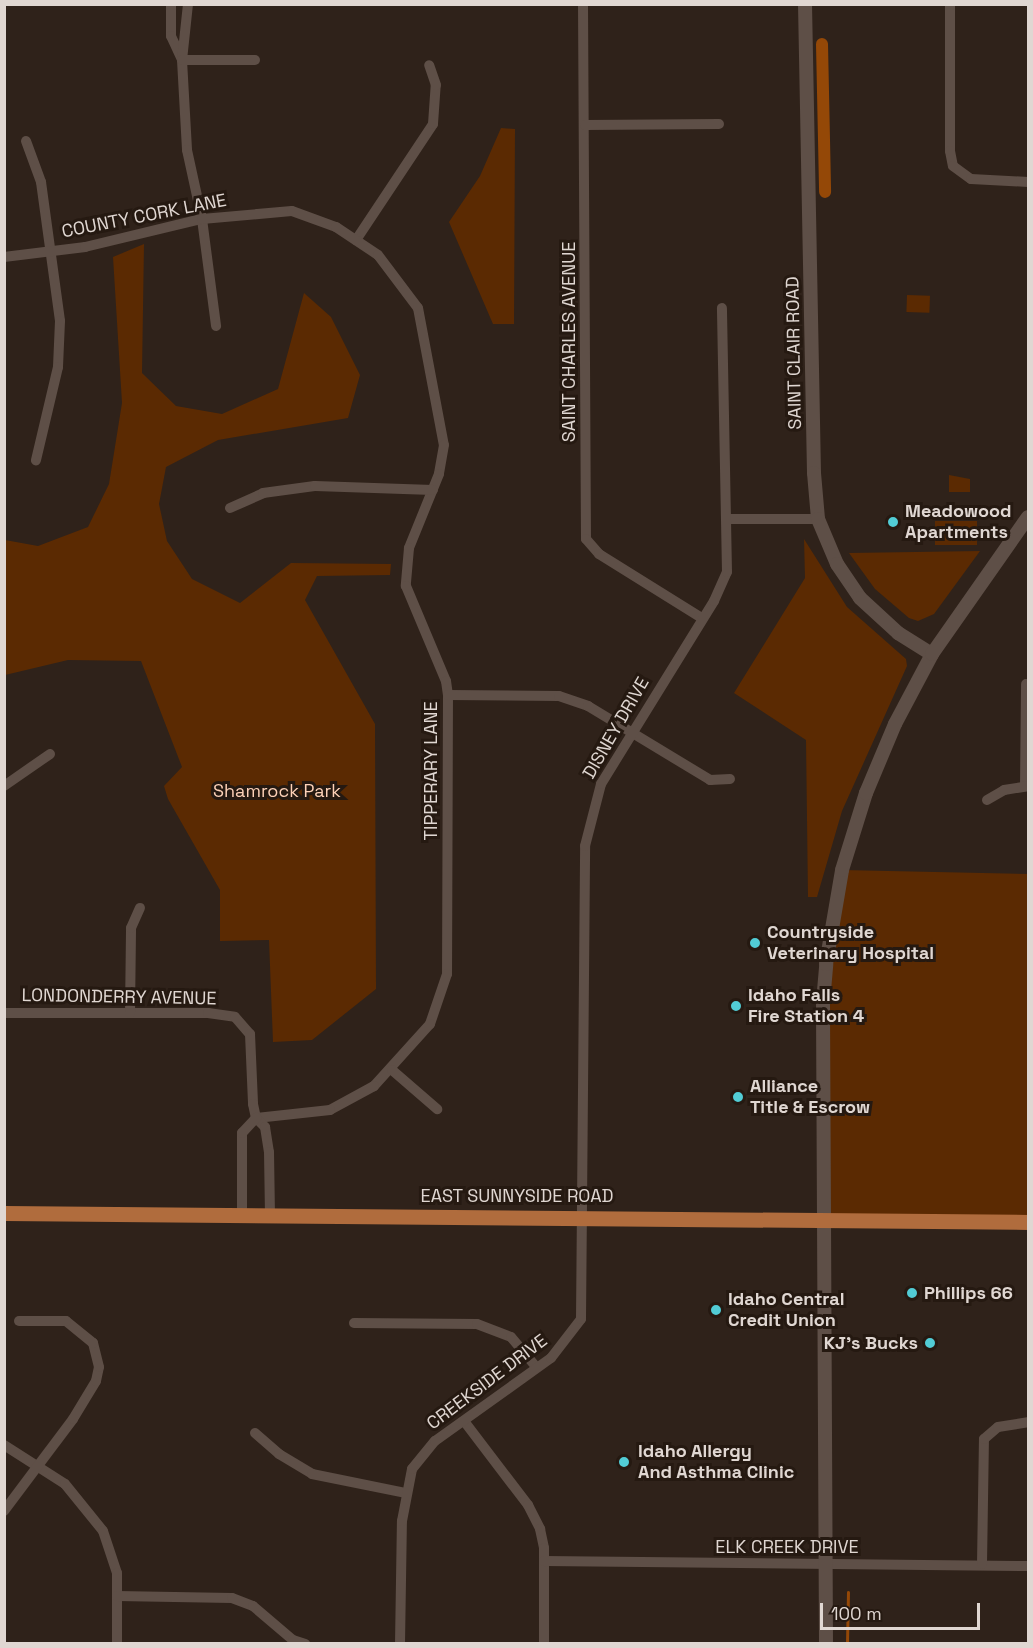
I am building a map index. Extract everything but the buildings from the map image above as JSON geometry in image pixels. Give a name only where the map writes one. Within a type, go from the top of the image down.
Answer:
[{"type":"main road","name":"SAINT CLAIR ROAD","points":[[805,4],[814,473],[818,519],[837,564],[860,598],[898,633],[932,654]]},
{"type":"main road","points":[[826,1644],[824,993],[842,870],[884,750],[932,654],[1029,517]]},
{"type":"main road","name":"EAST SUNNYSIDE ROAD","points":[[4,1214],[584,1216],[1029,1222]]},
{"type":"street","points":[[171,4],[171,36],[182,60]]},
{"type":"street","points":[[188,4],[182,60],[187,150],[202,219],[216,326]]},
{"type":"street","name":"SAINT CHARLES AVENUE","points":[[583,4],[586,539],[599,554],[702,618]]},
{"type":"street","points":[[950,4],[950,151],[953,166],[971,179],[1029,182]]},
{"type":"street","points":[[182,60],[255,60]]},
{"type":"street","points":[[356,240],[433,124],[436,85],[429,65]]},
{"type":"street","points":[[585,125],[719,124]]},
{"type":"street","points":[[26,141],[41,182],[52,250],[59,354],[36,460]]},
{"type":"street","name":"COUNTY CORK LANE","points":[[4,257],[86,247],[202,219],[292,211],[356,240]]},
{"type":"street","name":"TIPPERARY LANE","points":[[256,1118],[330,1110],[352,1101],[392,1070],[437,1011],[447,974],[448,695],[446,681],[406,586],[410,548],[433,490],[444,446],[418,308],[378,255],[356,240]]},
{"type":"street","name":"DISNEY DRIVE","points":[[584,1216],[585,846],[601,784],[629,733],[702,618],[727,572],[728,519],[722,308]]},
{"type":"street","points":[[230,508],[263,493],[315,486],[433,490]]},
{"type":"street","points":[[728,519],[818,519]]},
{"type":"street","points":[[987,800],[1004,790],[1027,786],[1026,684]]},
{"type":"street","points":[[448,695],[559,696],[588,706],[629,733],[710,780],[730,779]]},
{"type":"street","points":[[4,786],[50,754]]},
{"type":"street","points":[[130,1013],[131,928],[140,908]]},
{"type":"street","name":"LONDONDERRY AVENUE","points":[[4,1013],[224,1014],[245,1026],[250,1034],[256,1118],[265,1127],[269,1152],[270,1214]]},
{"type":"street","points":[[392,1070],[437,1110]]},
{"type":"street","points":[[242,1214],[242,1133],[256,1118]]},
{"type":"street","name":"CREEKSIDE DRIVE","points":[[400,1644],[405,1493],[412,1469],[435,1441],[536,1366],[551,1358],[581,1318],[584,1216]]},
{"type":"street","points":[[4,1511],[96,1381],[99,1366],[93,1343],[66,1321],[20,1321]]},
{"type":"street","points":[[354,1323],[485,1326],[511,1337],[536,1366]]},
{"type":"street","points":[[464,1421],[528,1505],[540,1529],[544,1561],[544,1644]]},
{"type":"street","points":[[982,1564],[984,1439],[998,1428],[1029,1422]]},
{"type":"street","points":[[255,1433],[279,1454],[312,1474],[405,1493]]},
{"type":"street","points":[[4,1444],[36,1468],[65,1484],[103,1531],[112,1551],[117,1596],[117,1644]]},
{"type":"street","name":"ELK CREEK DRIVE","points":[[544,1561],[1029,1566]]},
{"type":"street","points":[[117,1596],[232,1598],[253,1606],[293,1640],[305,1644]]},
{"type":"green space","points":[[501,128],[515,129],[514,324],[493,324],[449,222],[480,176]]},
{"type":"green space","name":"Shamrock Park","points":[[144,244],[142,373],[176,406],[222,414],[278,389],[304,293],[331,317],[360,375],[348,418],[218,440],[166,467],[159,504],[167,541],[192,579],[240,603],[291,563],[391,564],[390,575],[317,576],[305,600],[375,724],[376,989],[312,1040],[273,1042],[269,940],[220,941],[220,890],[168,799],[164,786],[182,767],[141,661],[68,660],[5,675],[5,540],[38,546],[88,527],[109,484],[122,403],[113,257]]},
{"type":"green space","points":[[907,295],[930,296],[929,313],[906,312]]},
{"type":"green space","points":[[949,475],[970,479],[970,492],[949,492]]},
{"type":"green space","points":[[935,521],[977,521],[977,545],[935,545]]},
{"type":"green space","points":[[804,539],[847,607],[906,659],[907,666],[842,811],[817,897],[808,897],[806,740],[734,693],[805,578]]},
{"type":"green space","points":[[980,551],[934,614],[918,621],[909,618],[875,589],[849,553]]},
{"type":"green space","points":[[842,870],[1028,874],[1028,1222],[823,1219],[825,974]]},
{"type":"waterway","points":[[822,44],[825,192]]},
{"type":"waterway","points":[[847,1644],[848,1592]]},
{"type":"place","name":"Meadowood Apartments","points":[[893,522]]},
{"type":"place","name":"Countryside Veterinary Hospital","points":[[755,943]]},
{"type":"place","name":"Idaho Falls Fire Station 4","points":[[736,1006]]},
{"type":"place","name":"Alliance Title & Escrow","points":[[738,1097]]},
{"type":"place","name":"Phillips 66","points":[[912,1293]]},
{"type":"place","name":"Idaho Central Credit Union","points":[[716,1310]]},
{"type":"place","name":"KJ's Bucks","points":[[930,1343]]},
{"type":"place","name":"Idaho Allergy And Asthma Clinic","points":[[624,1462]]}]
